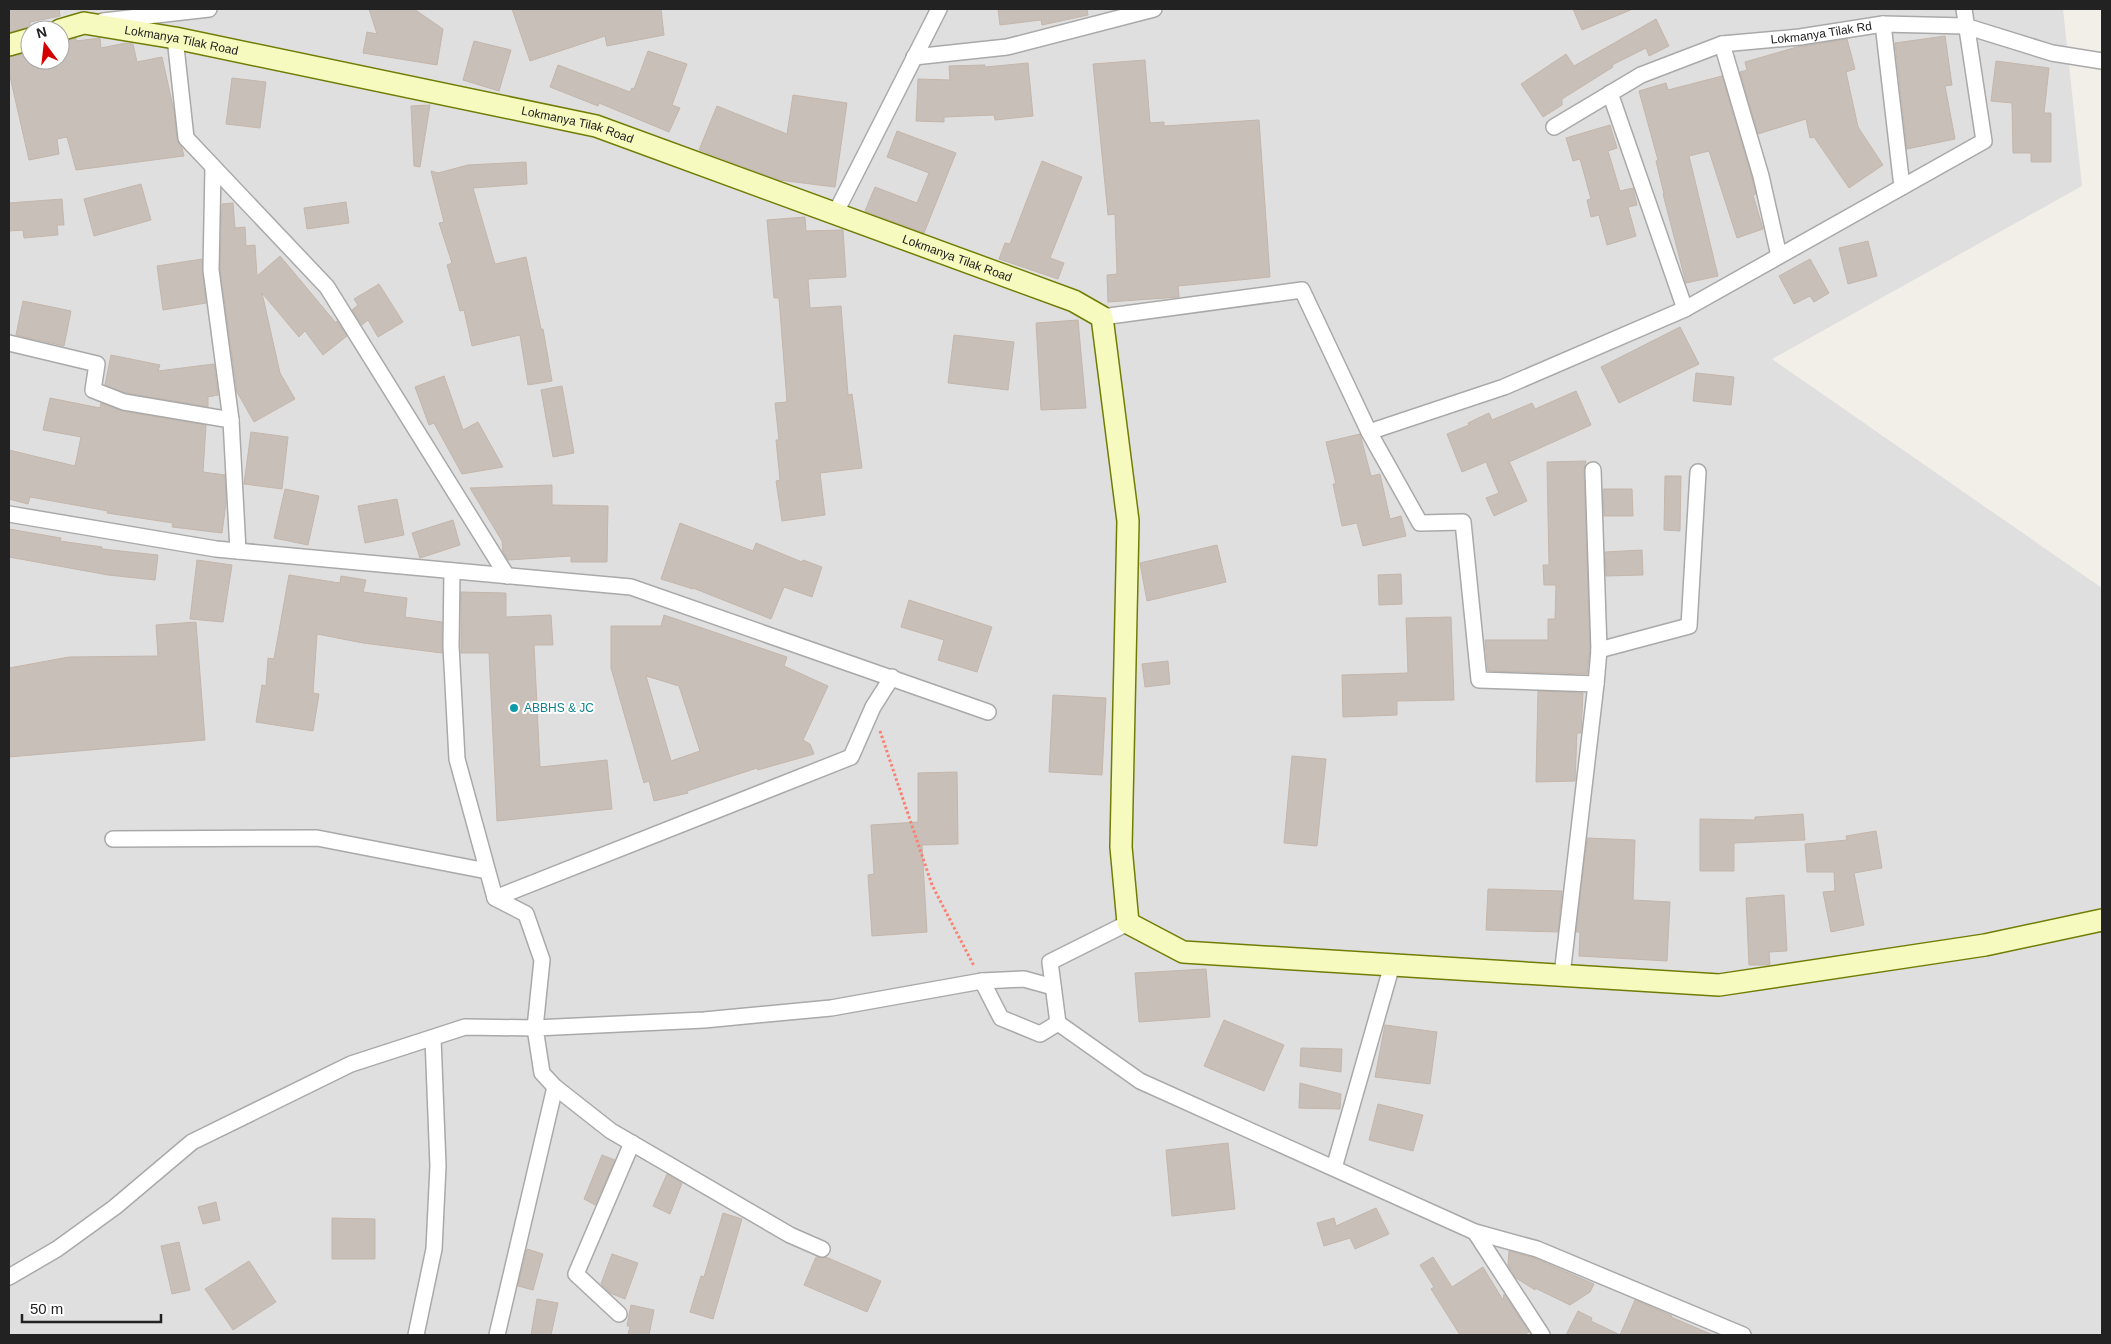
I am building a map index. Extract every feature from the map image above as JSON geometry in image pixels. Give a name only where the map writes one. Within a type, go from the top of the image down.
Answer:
[{"type":"main road","name":"Lokmanya Tilak Road","points":[[70,24],[83,16],[175,38],[596,126],[1074,302],[1102,317]]},
{"type":"main road","points":[[1102,317],[1128,521],[1121,847],[1128,923],[1183,952],[1719,985],[1986,945],[2102,920]]},
{"type":"street","points":[[83,16],[209,9]]},
{"type":"street","points":[[835,214],[939,9]]},
{"type":"street","points":[[914,57],[1007,47],[1154,9]]},
{"type":"street","points":[[1369,432],[1504,387],[1685,309],[1984,141],[1965,26],[1964,9]]},
{"type":"street","points":[[1883,24],[1902,187]]},
{"type":"street","name":"Lokmanya Tilak Rd","points":[[1554,127],[1641,75],[1722,44],[1800,37],[1883,24],[1965,26],[2052,53],[2102,61]]},
{"type":"street","points":[[175,38],[186,138],[327,287],[507,576]]},
{"type":"street","points":[[1722,44],[1761,176],[1779,256]]},
{"type":"street","points":[[1610,93],[1685,309]]},
{"type":"street","points":[[214,168],[211,270],[232,420],[238,551]]},
{"type":"street","points":[[1102,317],[1302,290],[1369,432],[1420,523],[1463,522],[1479,680],[1596,684]]},
{"type":"street","points":[[9,343],[97,364],[93,390],[124,402],[232,420]]},
{"type":"street","points":[[1562,976],[1596,684],[1598,650],[1593,470]]},
{"type":"street","points":[[1598,650],[1689,626],[1698,472]]},
{"type":"street","points":[[9,514],[216,549],[631,587],[988,712]]},
{"type":"street","points":[[452,571],[451,646],[457,759],[495,898],[526,914],[542,960],[535,1028],[542,1073],[555,1087],[610,1131],[790,1235],[822,1249]]},
{"type":"street","points":[[495,898],[851,756],[873,707],[892,677]]},
{"type":"street","points":[[113,839],[317,838],[487,871]]},
{"type":"street","points":[[1128,923],[1050,962],[1058,1023],[1140,1081],[1475,1232],[1537,1249],[1743,1335]]},
{"type":"street","points":[[1334,1168],[1392,965]]},
{"type":"street","points":[[9,1277],[57,1249],[108,1212],[192,1142],[351,1064],[465,1027],[535,1028],[704,1020],[831,1008],[982,981],[1024,978],[1054,986]]},
{"type":"street","points":[[982,981],[1000,1018],[1040,1034],[1058,1023]]},
{"type":"street","points":[[416,1335],[434,1249],[438,1166],[432,1038]]},
{"type":"street","points":[[497,1335],[555,1087]]},
{"type":"street","points":[[619,1314],[576,1274],[632,1143]]},
{"type":"street","points":[[1475,1232],[1542,1335]]},
{"type":"path","points":[[873,707],[932,885],[982,981]]},
{"type":"shaded area","points":[[9,9],[2063,9],[2082,186],[1772,359],[2102,588],[2102,1335],[9,1335]]},
{"type":"building","points":[[9,9],[59,9],[60,16],[40,20],[20,20],[20,29],[9,32]]},
{"type":"building","points":[[369,9],[414,9],[443,29],[437,65],[363,53],[367,32],[377,34]]},
{"type":"building","points":[[512,9],[661,9],[664,35],[607,46],[605,36],[530,61]]},
{"type":"building","points":[[998,9],[1087,9],[1088,15],[1042,25],[1041,20],[1000,25]]},
{"type":"building","points":[[1573,9],[1633,9],[1582,30]]},
{"type":"building","points":[[1656,19],[1669,46],[1649,56],[1646,48],[1612,65],[1613,67],[1562,99],[1562,105],[1543,117],[1521,84],[1566,54],[1574,66]]},
{"type":"building","points":[[1945,36],[1952,85],[1945,86],[1955,139],[1907,149],[1895,43]]},
{"type":"building","points":[[76,38],[76,41],[100,38],[101,48],[126,43],[133,44],[137,62],[162,57],[174,111],[177,139],[184,156],[76,170],[67,137],[57,139],[59,154],[29,160],[9,72],[9,57],[20,54],[20,70],[70,70],[70,40]]},
{"type":"building","points":[[1847,39],[1855,69],[1846,72],[1858,127],[1883,165],[1849,188],[1814,137],[1810,138],[1806,119],[1758,134],[1740,72],[1747,70],[1745,62],[1797,47]]},
{"type":"building","points":[[474,41],[511,50],[499,91],[463,80]]},
{"type":"building","points":[[648,51],[687,64],[672,105],[680,108],[669,132],[599,103],[598,106],[550,87],[558,65],[630,92],[632,88],[634,89]]},
{"type":"building","points":[[1145,60],[1150,123],[1164,122],[1164,126],[1259,120],[1270,277],[1178,286],[1179,297],[1108,302],[1107,275],[1117,274],[1115,214],[1108,215],[1093,64]]},
{"type":"building","points":[[1996,61],[2049,68],[2044,113],[2051,113],[2051,162],[2031,162],[2031,153],[2013,153],[2012,103],[1991,101]]},
{"type":"building","points":[[1028,63],[1033,116],[995,120],[994,115],[944,117],[944,122],[916,121],[918,79],[950,80],[949,66],[985,65],[985,67]]},
{"type":"building","points":[[1722,76],[1752,178],[1756,194],[1753,195],[1763,229],[1737,238],[1709,151],[1689,156],[1718,276],[1686,283],[1663,194],[1656,161],[1658,160],[1639,91],[1666,83],[1668,90]]},
{"type":"building","points":[[232,78],[266,82],[260,128],[226,124]]},
{"type":"building","points":[[793,95],[847,103],[835,187],[779,180],[699,150],[717,106],[787,134]]},
{"type":"building","points":[[430,105],[420,167],[414,166],[411,106]]},
{"type":"building","points":[[1610,125],[1617,148],[1608,151],[1620,191],[1633,188],[1637,205],[1628,207],[1636,236],[1607,245],[1599,215],[1591,217],[1587,200],[1591,199],[1580,159],[1573,161],[1566,138]]},
{"type":"building","points":[[897,131],[956,153],[924,233],[865,211],[875,187],[917,203],[929,173],[887,157]]},
{"type":"building","points":[[1042,161],[1082,177],[1050,258],[1064,263],[1058,279],[999,259],[1005,243],[1010,244]]},
{"type":"building","points":[[526,162],[527,184],[473,188],[495,264],[526,257],[541,329],[543,329],[552,381],[528,385],[520,335],[472,346],[464,310],[460,311],[447,265],[452,263],[439,223],[444,222],[431,171],[438,173],[468,165]]},
{"type":"building","points":[[141,184],[151,220],[94,236],[84,199]]},
{"type":"building","points":[[62,199],[64,225],[57,225],[58,235],[24,238],[23,230],[9,231],[9,203]]},
{"type":"building","points":[[346,202],[349,223],[307,229],[304,208]]},
{"type":"building","points":[[233,203],[235,228],[245,227],[246,246],[255,245],[257,276],[280,256],[336,323],[337,321],[347,336],[323,355],[305,331],[299,337],[262,293],[280,373],[295,399],[254,422],[237,392],[220,269],[222,204]]},
{"type":"building","points":[[805,217],[806,231],[843,230],[846,277],[808,279],[810,308],[841,306],[848,395],[852,394],[862,468],[820,473],[825,515],[782,521],[776,481],[780,480],[776,440],[779,440],[775,403],[787,402],[779,298],[774,298],[767,220]]},
{"type":"building","points":[[1868,241],[1877,276],[1848,284],[1839,248]]},
{"type":"building","points":[[202,259],[206,303],[163,310],[157,266]]},
{"type":"building","points":[[1810,259],[1829,293],[1814,302],[1810,296],[1794,304],[1779,276]]},
{"type":"building","points":[[379,284],[403,322],[378,337],[368,320],[362,325],[352,310],[358,305],[354,299]]},
{"type":"building","points":[[23,301],[71,311],[64,346],[16,335]]},
{"type":"building","points":[[1078,320],[1086,408],[1041,410],[1036,323]]},
{"type":"building","points":[[1680,327],[1699,364],[1619,403],[1601,367]]},
{"type":"building","points":[[954,335],[1014,342],[1008,390],[948,383]]},
{"type":"building","points":[[111,355],[160,365],[158,371],[214,364],[218,395],[208,397],[208,407],[126,393],[105,385]]},
{"type":"building","points":[[1696,373],[1734,377],[1731,405],[1693,401]]},
{"type":"building","points":[[444,376],[463,430],[478,422],[503,467],[462,474],[434,423],[429,425],[415,387]]},
{"type":"building","points":[[562,386],[574,453],[553,457],[541,390]]},
{"type":"building","points":[[1576,391],[1591,425],[1507,463],[1510,463],[1527,501],[1494,516],[1486,498],[1499,493],[1486,462],[1462,472],[1447,434],[1469,425],[1468,423],[1489,413],[1492,420],[1532,403],[1535,409]]},
{"type":"building","points":[[50,398],[100,408],[101,403],[122,411],[206,425],[203,472],[225,475],[226,503],[222,533],[172,527],[173,523],[107,513],[108,511],[30,497],[28,504],[9,499],[9,450],[75,466],[81,437],[43,430]]},
{"type":"building","points":[[251,432],[288,437],[282,489],[244,484]]},
{"type":"building","points":[[1360,434],[1371,476],[1380,474],[1390,519],[1401,516],[1406,536],[1363,546],[1357,523],[1342,526],[1333,484],[1336,484],[1326,442]]},
{"type":"building","points":[[1586,461],[1584,470],[1590,650],[1587,674],[1488,671],[1485,640],[1548,640],[1548,619],[1555,619],[1556,585],[1544,585],[1543,565],[1549,565],[1547,462]]},
{"type":"building","points":[[1665,476],[1681,476],[1680,531],[1664,530]]},
{"type":"building","points":[[552,485],[552,505],[608,506],[607,562],[571,562],[571,556],[508,560],[503,552],[502,541],[470,488]]},
{"type":"building","points":[[285,489],[319,496],[308,545],[274,538]]},
{"type":"building","points":[[1603,489],[1632,489],[1633,516],[1604,516]]},
{"type":"building","points":[[397,499],[404,535],[365,543],[358,506]]},
{"type":"building","points":[[453,520],[460,545],[420,558],[412,533]]},
{"type":"building","points":[[680,523],[753,551],[756,543],[802,562],[803,560],[822,567],[812,597],[784,587],[771,619],[693,588],[661,579]]},
{"type":"building","points":[[9,529],[61,538],[60,541],[102,547],[102,549],[158,555],[155,580],[108,575],[9,557]]},
{"type":"building","points":[[1217,545],[1226,582],[1147,601],[1140,563]]},
{"type":"building","points":[[1642,550],[1643,575],[1606,576],[1605,552]]},
{"type":"building","points":[[197,560],[232,565],[223,622],[190,619]]},
{"type":"building","points":[[1401,574],[1402,604],[1379,605],[1378,575]]},
{"type":"building","points":[[289,575],[340,583],[341,576],[366,580],[363,592],[407,598],[405,617],[442,622],[442,653],[363,643],[317,634],[313,693],[319,694],[313,731],[256,722],[262,685],[266,686],[268,658],[274,659]]},
{"type":"building","name":"ABBHS & JC","points":[[461,592],[506,593],[506,617],[551,615],[553,645],[534,645],[540,767],[607,760],[612,809],[497,821],[489,653],[461,653]]},
{"type":"building","points":[[909,600],[992,627],[977,672],[938,660],[944,640],[901,627]]},
{"type":"building","points":[[664,615],[787,657],[784,666],[828,686],[803,740],[810,744],[814,754],[758,770],[757,768],[687,791],[688,793],[654,801],[649,781],[644,783],[611,668],[611,626],[661,626]],"holes":[[[646,676],[679,686],[700,751],[671,761]]]},
{"type":"building","points":[[1451,617],[1454,700],[1397,701],[1397,715],[1343,717],[1342,675],[1408,673],[1406,618]]},
{"type":"building","points":[[196,622],[205,740],[9,757],[9,668],[69,657],[158,656],[156,625]]},
{"type":"building","points":[[1168,661],[1170,684],[1145,687],[1142,664]]},
{"type":"building","points":[[1538,691],[1583,693],[1581,733],[1577,733],[1575,781],[1536,782]]},
{"type":"building","points":[[1053,695],[1106,698],[1102,775],[1049,772]]},
{"type":"building","points":[[1292,756],[1326,759],[1317,846],[1284,843]]},
{"type":"building","points":[[957,772],[958,844],[922,845],[927,932],[872,936],[868,875],[874,874],[871,825],[918,822],[918,773]]},
{"type":"building","points":[[1803,814],[1805,840],[1734,843],[1734,871],[1700,871],[1700,819],[1755,820],[1755,817]]},
{"type":"building","points":[[1876,831],[1882,868],[1854,873],[1864,925],[1831,932],[1823,892],[1835,891],[1834,872],[1807,872],[1805,844],[1847,840],[1846,836]]},
{"type":"building","points":[[1587,838],[1635,840],[1633,900],[1670,902],[1667,961],[1579,956],[1580,932],[1576,932]]},
{"type":"building","points":[[1488,889],[1562,891],[1558,932],[1486,930]]},
{"type":"building","points":[[1784,895],[1787,951],[1769,952],[1770,965],[1749,965],[1746,898]]},
{"type":"building","points":[[1206,969],[1210,1017],[1139,1022],[1135,973]]},
{"type":"building","points":[[1224,1020],[1284,1045],[1264,1091],[1204,1066]]},
{"type":"building","points":[[1385,1025],[1437,1032],[1430,1084],[1375,1077]]},
{"type":"building","points":[[1301,1048],[1342,1049],[1341,1072],[1300,1066]]},
{"type":"building","points":[[1300,1083],[1341,1094],[1340,1109],[1299,1108]]},
{"type":"building","points":[[1378,1104],[1423,1115],[1413,1151],[1369,1140]]},
{"type":"building","points":[[1228,1143],[1235,1209],[1172,1216],[1166,1150]]},
{"type":"building","points":[[602,1155],[615,1160],[595,1205],[584,1199]]},
{"type":"building","points":[[667,1174],[682,1183],[670,1214],[653,1206]]},
{"type":"building","points":[[216,1202],[220,1220],[203,1224],[198,1207]]},
{"type":"building","points":[[1376,1208],[1389,1234],[1355,1249],[1350,1238],[1324,1246],[1317,1223],[1334,1218],[1336,1226]]},
{"type":"building","points":[[723,1213],[742,1219],[713,1319],[690,1312],[701,1276],[704,1277]]},
{"type":"building","points":[[332,1218],[375,1219],[375,1259],[332,1259]]},
{"type":"building","points":[[179,1242],[190,1290],[172,1294],[161,1246]]},
{"type":"building","points":[[527,1249],[543,1254],[533,1290],[518,1286]]},
{"type":"building","points":[[1509,1251],[1534,1258],[1594,1284],[1590,1292],[1570,1305],[1535,1288],[1535,1290],[1516,1278],[1508,1265]]},
{"type":"building","points":[[612,1254],[638,1263],[625,1299],[610,1293],[601,1284]]},
{"type":"building","points":[[816,1257],[826,1257],[881,1281],[867,1312],[804,1285]]},
{"type":"building","points":[[1433,1257],[1452,1287],[1483,1267],[1503,1300],[1504,1294],[1529,1332],[1523,1335],[1460,1335],[1431,1289],[1434,1287],[1420,1265]]},
{"type":"building","points":[[249,1261],[276,1302],[233,1330],[205,1289]]},
{"type":"building","points":[[537,1299],[558,1303],[551,1335],[531,1335]]},
{"type":"building","points":[[1635,1300],[1713,1335],[1620,1335]]},
{"type":"building","points":[[631,1305],[654,1310],[649,1335],[628,1335],[630,1326],[627,1326]]},
{"type":"building","points":[[1578,1311],[1592,1318],[1591,1321],[1620,1335],[1566,1335]]},
{"type":"place","name":"ABBHS & JC","points":[[514,708]]}]
